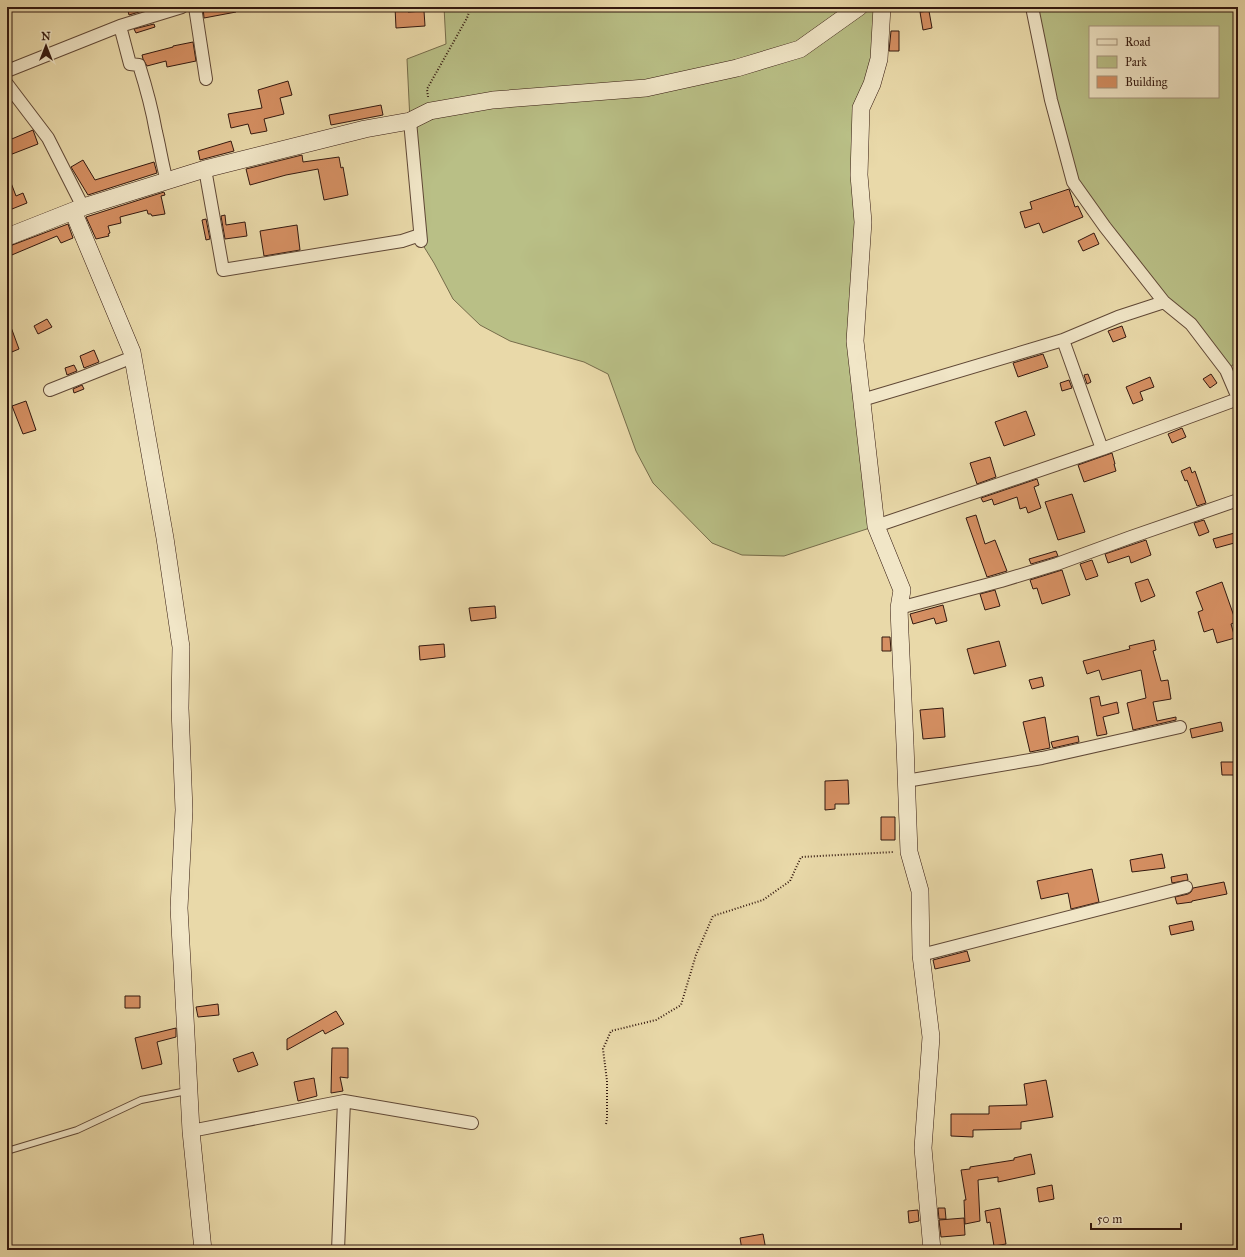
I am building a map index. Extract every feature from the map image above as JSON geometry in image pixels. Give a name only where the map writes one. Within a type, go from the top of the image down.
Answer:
[{"type":"street","points":[[7,71],[120,26],[182,7]]},
{"type":"street","points":[[195,7],[206,79]]},
{"type":"street","points":[[7,237],[78,209],[205,168],[365,129],[410,121],[430,111],[492,100],[646,88],[737,68],[800,49],[859,7]]},
{"type":"street","points":[[882,7],[879,59],[872,84],[861,108],[859,174],[863,222],[855,340],[876,526],[902,590],[899,608],[909,852],[920,891],[921,955],[931,1037],[923,1148],[932,1250]]},
{"type":"street","points":[[876,526],[1102,449],[1238,398],[1226,370],[1191,324],[1164,302],[1105,227],[1074,182],[1051,100],[1032,7]]},
{"type":"street","points":[[120,26],[130,64],[139,65],[167,180]]},
{"type":"street","points":[[7,84],[48,138],[78,209],[132,352],[164,530],[181,647],[180,708],[184,810],[179,908],[191,1131],[203,1250]]},
{"type":"street","points":[[205,168],[223,270],[420,238],[410,121]]},
{"type":"street","points":[[862,400],[1063,340],[1118,317],[1164,302]]},
{"type":"street","points":[[1063,340],[1102,449]]},
{"type":"street","points":[[50,390],[133,357]]},
{"type":"street","points":[[899,608],[1001,581],[1057,564],[1238,500]]},
{"type":"street","points":[[906,780],[1042,758],[1180,727]]},
{"type":"street","points":[[921,955],[1186,887]]},
{"type":"street","points":[[191,1131],[344,1100],[472,1123]]},
{"type":"street","points":[[338,1250],[344,1100]]},
{"type":"lane","points":[[7,1151],[77,1130],[141,1100],[189,1091]]},
{"type":"path","points":[[430,111],[427,89],[467,18],[471,7]]},
{"type":"path","points":[[606,1124],[607,1080],[603,1050],[611,1031],[656,1020],[682,1005],[696,955],[713,916],[763,900],[790,881],[801,857],[909,852]]},
{"type":"green space","points":[[444,7],[882,7],[861,108],[857,295],[876,526],[784,556],[742,555],[712,543],[653,483],[636,451],[608,374],[584,362],[510,341],[480,325],[453,299],[421,242],[410,121],[407,59],[446,44]]},
{"type":"green space","points":[[1032,7],[1238,7],[1238,361],[1226,370],[1164,302],[1073,182]]},
{"type":"building","points":[[139,7],[148,7],[149,9],[129,15],[128,11]]},
{"type":"building","points":[[203,7],[235,7],[236,12],[204,18]]},
{"type":"building","points":[[395,7],[407,7],[408,12],[424,11],[425,26],[396,28]]},
{"type":"building","points":[[929,11],[932,28],[923,30],[920,12]]},
{"type":"building","points":[[154,24],[155,27],[136,33],[134,29]]},
{"type":"building","points":[[891,31],[899,31],[899,51],[889,51]]},
{"type":"building","points":[[193,42],[196,61],[167,67],[166,61],[147,66],[143,59],[142,55]]},
{"type":"building","points":[[288,81],[292,95],[280,98],[284,114],[264,119],[267,131],[251,134],[248,124],[231,128],[228,114],[262,108],[258,90]]},
{"type":"building","points":[[381,105],[383,115],[331,125],[329,115]]},
{"type":"building","points":[[33,130],[38,144],[7,156],[7,141]]},
{"type":"building","points":[[231,141],[234,151],[200,160],[198,151]]},
{"type":"building","points":[[302,155],[303,162],[339,157],[341,168],[343,167],[348,195],[324,200],[318,169],[286,175],[250,185],[246,169]]},
{"type":"building","points":[[83,160],[95,180],[154,162],[157,173],[88,195],[71,167]]},
{"type":"building","points":[[7,175],[16,196],[23,193],[27,203],[7,211]]},
{"type":"building","points":[[1069,189],[1075,207],[1078,206],[1083,217],[1043,233],[1039,223],[1025,228],[1020,212],[1032,209],[1030,202]]},
{"type":"building","points":[[164,192],[165,195],[161,196],[165,214],[152,216],[151,214],[148,214],[147,210],[120,217],[121,223],[108,226],[110,233],[108,234],[109,236],[96,239],[86,217]]},
{"type":"building","points":[[225,215],[226,225],[245,222],[247,236],[225,239],[221,216]]},
{"type":"building","points":[[206,219],[210,239],[206,240],[202,220]]},
{"type":"building","points":[[68,224],[73,238],[61,243],[57,236],[7,257],[7,247]]},
{"type":"building","points":[[297,225],[300,250],[264,256],[260,231]]},
{"type":"building","points":[[1094,233],[1099,244],[1083,251],[1078,241]]},
{"type":"building","points":[[8,319],[19,349],[7,354],[7,320]]},
{"type":"building","points":[[47,319],[52,327],[38,334],[34,326]]},
{"type":"building","points":[[1122,326],[1126,337],[1113,342],[1108,331]]},
{"type":"building","points":[[94,350],[99,362],[84,368],[80,356]]},
{"type":"building","points":[[1043,354],[1048,367],[1018,377],[1013,363]]},
{"type":"building","points":[[74,365],[77,371],[67,375],[65,368]]},
{"type":"building","points":[[1088,374],[1091,382],[1087,384],[1084,375]]},
{"type":"building","points":[[1211,374],[1217,383],[1210,388],[1203,379]]},
{"type":"building","points":[[1150,377],[1154,387],[1140,392],[1143,400],[1133,404],[1126,387]]},
{"type":"building","points":[[1069,380],[1072,388],[1062,391],[1060,383]]},
{"type":"building","points":[[82,385],[84,389],[74,393],[73,389]]},
{"type":"building","points":[[26,401],[36,430],[23,434],[12,406]]},
{"type":"building","points":[[1026,411],[1035,435],[1004,446],[995,422]]},
{"type":"building","points":[[1182,428],[1186,437],[1172,443],[1168,434]]},
{"type":"building","points":[[1112,453],[1116,471],[1084,482],[1078,465]]},
{"type":"building","points":[[990,457],[996,477],[977,484],[970,463]]},
{"type":"building","points":[[1190,467],[1192,473],[1195,471],[1206,503],[1197,506],[1187,480],[1185,481],[1181,471]]},
{"type":"building","points":[[1037,479],[1039,485],[1034,487],[1041,508],[1028,513],[1026,507],[1020,509],[1017,497],[994,505],[992,499],[983,502],[981,498]]},
{"type":"building","points":[[1072,494],[1085,532],[1058,540],[1045,502]]},
{"type":"building","points":[[976,515],[985,544],[995,540],[1007,571],[987,577],[966,518]]},
{"type":"building","points":[[1204,520],[1209,532],[1199,536],[1194,523]]},
{"type":"building","points":[[1238,532],[1238,542],[1216,548],[1213,539]]},
{"type":"building","points":[[1146,540],[1151,555],[1131,563],[1129,556],[1108,563],[1105,554]]},
{"type":"building","points":[[1056,551],[1058,556],[1031,564],[1029,559]]},
{"type":"building","points":[[1092,560],[1098,576],[1086,580],[1080,564]]},
{"type":"building","points":[[1062,570],[1070,595],[1042,604],[1037,588],[1033,589],[1030,580]]},
{"type":"building","points":[[1148,579],[1155,596],[1141,602],[1135,583]]},
{"type":"building","points":[[1222,582],[1236,622],[1231,624],[1235,638],[1217,643],[1213,629],[1204,632],[1198,612],[1203,610],[1196,592]]},
{"type":"building","points":[[995,590],[1000,606],[985,610],[980,594]]},
{"type":"building","points":[[943,605],[947,621],[936,624],[934,618],[913,624],[910,614]]},
{"type":"building","points":[[495,606],[496,618],[471,621],[469,608]]},
{"type":"building","points":[[882,637],[890,637],[891,651],[882,651]]},
{"type":"building","points":[[1154,640],[1156,650],[1153,651],[1161,681],[1168,680],[1171,699],[1153,702],[1157,721],[1176,717],[1176,720],[1133,730],[1127,703],[1146,698],[1141,670],[1102,680],[1099,670],[1087,674],[1083,661],[1130,649],[1129,646]]},
{"type":"building","points":[[999,641],[1006,666],[974,674],[967,649]]},
{"type":"building","points":[[444,644],[445,657],[420,660],[419,646]]},
{"type":"building","points":[[1042,677],[1044,686],[1032,689],[1029,680]]},
{"type":"building","points":[[1099,696],[1101,706],[1117,702],[1119,713],[1103,717],[1107,734],[1097,736],[1090,698]]},
{"type":"building","points":[[943,708],[945,737],[923,739],[920,710]]},
{"type":"building","points":[[1045,717],[1050,748],[1030,752],[1023,722]]},
{"type":"building","points":[[1221,722],[1223,731],[1192,738],[1190,729]]},
{"type":"building","points":[[1078,736],[1079,742],[1053,748],[1051,742]]},
{"type":"building","points":[[1221,762],[1238,762],[1238,775],[1222,775]]},
{"type":"building","points":[[848,780],[849,804],[835,804],[835,809],[825,810],[825,781]]},
{"type":"building","points":[[881,817],[895,817],[895,840],[881,840]]},
{"type":"building","points":[[1162,854],[1165,868],[1132,872],[1130,860]]},
{"type":"building","points":[[1092,869],[1099,902],[1071,909],[1068,893],[1041,899],[1037,881]]},
{"type":"building","points":[[1187,874],[1188,880],[1172,883],[1171,877]]},
{"type":"building","points":[[1224,882],[1227,894],[1177,904],[1175,897],[1188,894],[1193,888]]},
{"type":"building","points":[[1192,921],[1194,930],[1171,935],[1169,926]]},
{"type":"building","points":[[967,951],[970,961],[935,969],[933,960]]},
{"type":"building","points":[[125,996],[140,996],[140,1008],[125,1008]]},
{"type":"building","points":[[218,1004],[219,1015],[198,1017],[196,1007]]},
{"type":"building","points":[[336,1011],[344,1024],[325,1034],[323,1030],[287,1050],[287,1039]]},
{"type":"building","points":[[176,1028],[176,1037],[157,1042],[162,1064],[142,1069],[135,1038]]},
{"type":"building","points":[[332,1048],[348,1048],[348,1078],[340,1077],[343,1091],[331,1093]]},
{"type":"building","points":[[253,1052],[258,1065],[238,1072],[233,1059]]},
{"type":"building","points":[[314,1078],[317,1096],[298,1101],[294,1082]]},
{"type":"building","points":[[1046,1080],[1053,1117],[1021,1122],[1021,1129],[973,1130],[973,1137],[951,1136],[951,1114],[989,1114],[989,1106],[1027,1105],[1024,1084]]},
{"type":"building","points":[[1031,1154],[1035,1174],[998,1182],[998,1177],[978,1180],[980,1221],[965,1224],[964,1200],[966,1200],[961,1170],[970,1169],[970,1167],[1014,1160],[1014,1158]]},
{"type":"building","points":[[1052,1185],[1054,1199],[1039,1202],[1037,1188]]},
{"type":"building","points":[[938,1208],[945,1208],[946,1219],[939,1219]]},
{"type":"building","points":[[1000,1208],[1006,1244],[994,1246],[990,1222],[987,1223],[985,1211]]},
{"type":"building","points":[[918,1210],[919,1221],[909,1223],[908,1211]]},
{"type":"building","points":[[964,1218],[965,1235],[941,1237],[939,1220]]},
{"type":"building","points":[[763,1234],[766,1250],[742,1250],[740,1238]]}]
